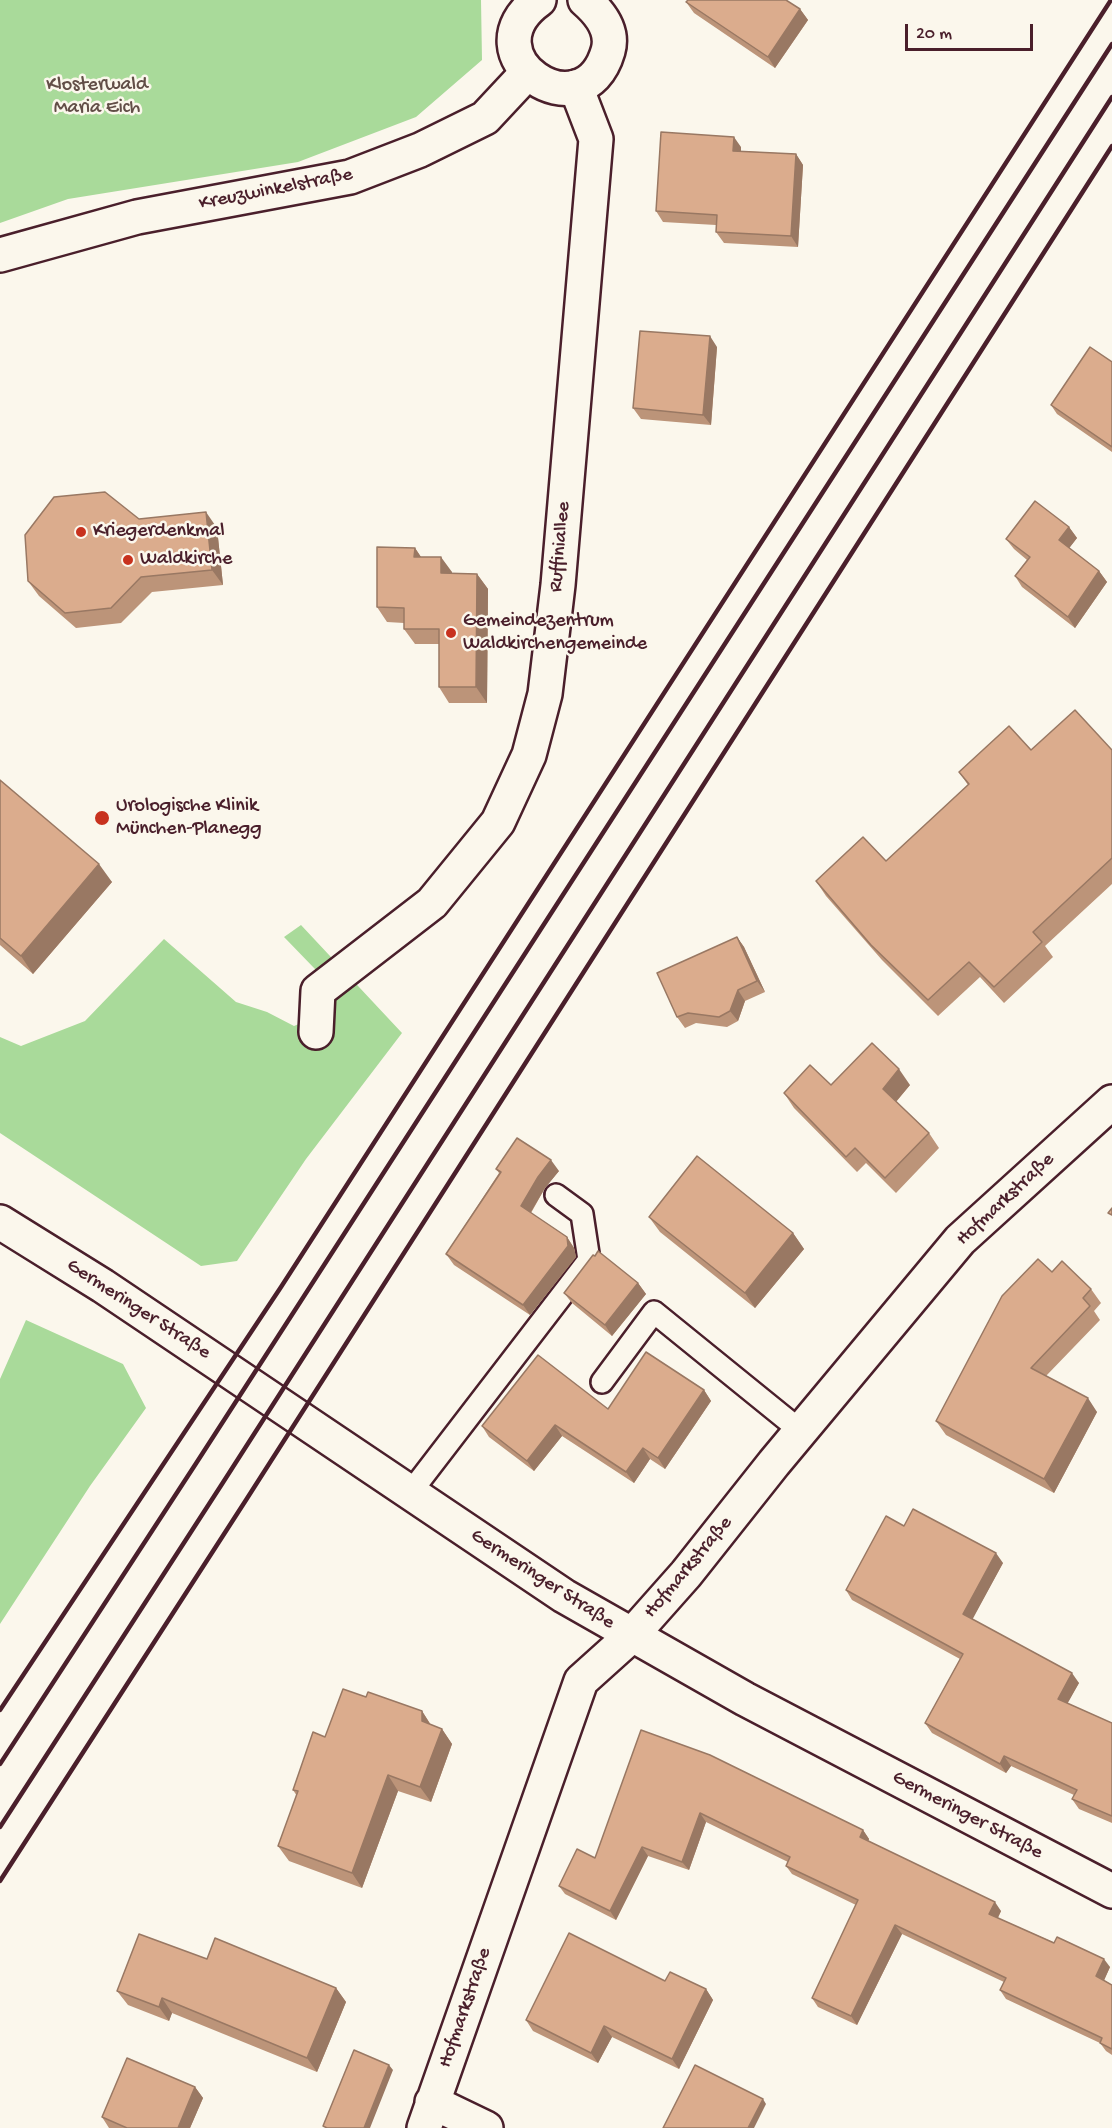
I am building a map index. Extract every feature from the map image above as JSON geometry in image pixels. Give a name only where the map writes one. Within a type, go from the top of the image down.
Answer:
[{"type":"street","points":[[539,0],[528,8],[520,20],[515,33],[515,47],[519,61],[527,73],[541,84],[558,88],[576,87],[592,78],[604,62],[609,45],[607,26],[596,3]]},
{"type":"street","name":"Kreuzwinkelstraße","points":[[0,255],[137,217],[350,177],[420,150],[485,118],[527,73]]},
{"type":"street","name":"Ruffiniallee","points":[[316,1032],[318,991],[432,903],[498,822],[529,755],[544,694],[558,585],[596,139],[576,87]]},
{"type":"street","name":"Hofmarkstraße","points":[[428,2115],[581,1681],[631,1635],[686,1574],[774,1463],[960,1240],[1112,1102]]},
{"type":"street","name":"Germeringer Straße","points":[[0,1222],[103,1286],[540,1582],[745,1699],[1112,1891]]},
{"type":"street","points":[[428,2115],[486,2128]]},
{"type":"lane","points":[[410,1493],[589,1260],[582,1214],[556,1195]]},
{"type":"lane","points":[[602,1382],[654,1312],[802,1432]]},
{"type":"green space","name":"Klosterwald Maria Eich","points":[[0,0],[481,0],[482,60],[416,117],[298,162],[68,199],[0,223]]},
{"type":"green space","points":[[301,925],[402,1033],[306,1159],[237,1261],[201,1266],[0,1133],[0,1037],[21,1046],[85,1021],[164,939],[236,1002],[267,1012],[294,1026],[330,1011],[315,969],[284,937]]},
{"type":"green space","points":[[26,1320],[123,1364],[146,1408],[90,1486],[0,1624],[0,1379]]},
{"type":"building","points":[[688,0],[786,0],[800,9],[768,57],[686,2]]},
{"type":"building","points":[[661,132],[734,137],[733,151],[796,154],[791,236],[716,232],[717,215],[656,211]]},
{"type":"building","points":[[640,331],[710,336],[703,415],[633,408]]},
{"type":"building","points":[[1090,347],[1112,362],[1112,447],[1051,405]]},
{"type":"building","name":"Waldkirche","points":[[105,492],[139,519],[206,512],[212,570],[141,577],[111,608],[65,613],[28,581],[25,535],[54,497]]},
{"type":"building","points":[[1035,501],[1069,527],[1059,540],[1099,571],[1068,617],[1015,576],[1030,557],[1006,539]]},
{"type":"building","name":"Gemeindezentrum Waldkirchengemeinde","points":[[377,547],[415,548],[414,557],[441,557],[441,573],[477,574],[476,687],[439,687],[439,629],[404,629],[404,608],[377,607]]},
{"type":"building","points":[[1075,710],[1112,750],[1112,858],[1033,932],[1042,942],[994,987],[969,962],[928,1000],[871,945],[816,881],[863,837],[886,861],[969,784],[959,772],[1009,726],[1031,750]]},
{"type":"building","points":[[0,780],[99,864],[21,956],[0,938]]},
{"type":"building","points":[[737,937],[757,981],[738,990],[730,1011],[719,1017],[688,1013],[677,1017],[657,973]]},
{"type":"building","points":[[872,1043],[899,1069],[883,1089],[929,1133],[885,1178],[855,1148],[846,1157],[784,1093],[810,1065],[831,1085]]},
{"type":"building","points":[[517,1138],[551,1160],[521,1206],[567,1237],[568,1246],[523,1305],[446,1254],[501,1172],[496,1169]]},
{"type":"building","points":[[697,1156],[793,1233],[745,1293],[649,1217]]},
{"type":"building","points":[[598,1251],[638,1283],[605,1325],[564,1293]]},
{"type":"building","points":[[1038,1259],[1052,1272],[1062,1261],[1091,1289],[1083,1298],[1090,1306],[1031,1368],[1088,1398],[1044,1479],[936,1421],[1002,1296]]},
{"type":"building","points":[[646,1352],[704,1390],[658,1458],[643,1448],[626,1472],[555,1425],[527,1461],[482,1426],[538,1355],[608,1409]]},
{"type":"building","points":[[913,1509],[996,1553],[963,1614],[1072,1673],[1058,1699],[1112,1723],[1112,1816],[1072,1799],[1077,1790],[1004,1756],[1000,1764],[925,1723],[963,1654],[846,1590],[886,1516],[904,1526]]},
{"type":"building","points":[[343,1689],[366,1697],[368,1692],[422,1711],[422,1721],[442,1729],[420,1787],[388,1775],[352,1873],[278,1846],[298,1791],[293,1790],[313,1732],[325,1737]]},
{"type":"building","points":[[641,1730],[710,1755],[863,1830],[860,1837],[995,1902],[989,1914],[1054,1943],[1057,1937],[1104,1959],[1096,1976],[1112,1985],[1112,2049],[1100,2043],[1102,2038],[1000,1990],[1006,1978],[895,1925],[851,2016],[812,1998],[858,1900],[786,1866],[790,1857],[700,1813],[682,1862],[642,1847],[610,1911],[559,1886],[577,1849],[595,1858]]},
{"type":"building","points":[[569,1933],[665,1981],[670,1972],[706,1989],[672,2059],[604,2026],[591,2053],[526,2020]]},
{"type":"building","points":[[139,1934],[207,1959],[215,1938],[336,1988],[307,2058],[162,1998],[159,2007],[117,1991]]},
{"type":"building","points":[[354,2050],[389,2065],[364,2128],[327,2128],[323,2126]]},
{"type":"building","points":[[127,2058],[195,2087],[178,2128],[127,2128],[102,2117]]},
{"type":"building","points":[[695,2065],[763,2099],[748,2128],[663,2128]]},
{"type":"railway","points":[[0,1710],[281,1287],[1111,0]]},
{"type":"railway","points":[[0,1764],[1112,44]]},
{"type":"railway","points":[[0,1827],[1112,97]]},
{"type":"railway","points":[[0,1881],[1112,146]]},
{"type":"place","name":"Kriegerdenkmal","points":[[81,532]]},
{"type":"place","name":"Waldkirche","points":[[128,560]]},
{"type":"place","name":"Gemeindezentrum Waldkirchengemeinde","points":[[451,633]]},
{"type":"place","name":"Urologische Klinik München-Planegg","points":[[102,818]]}]
